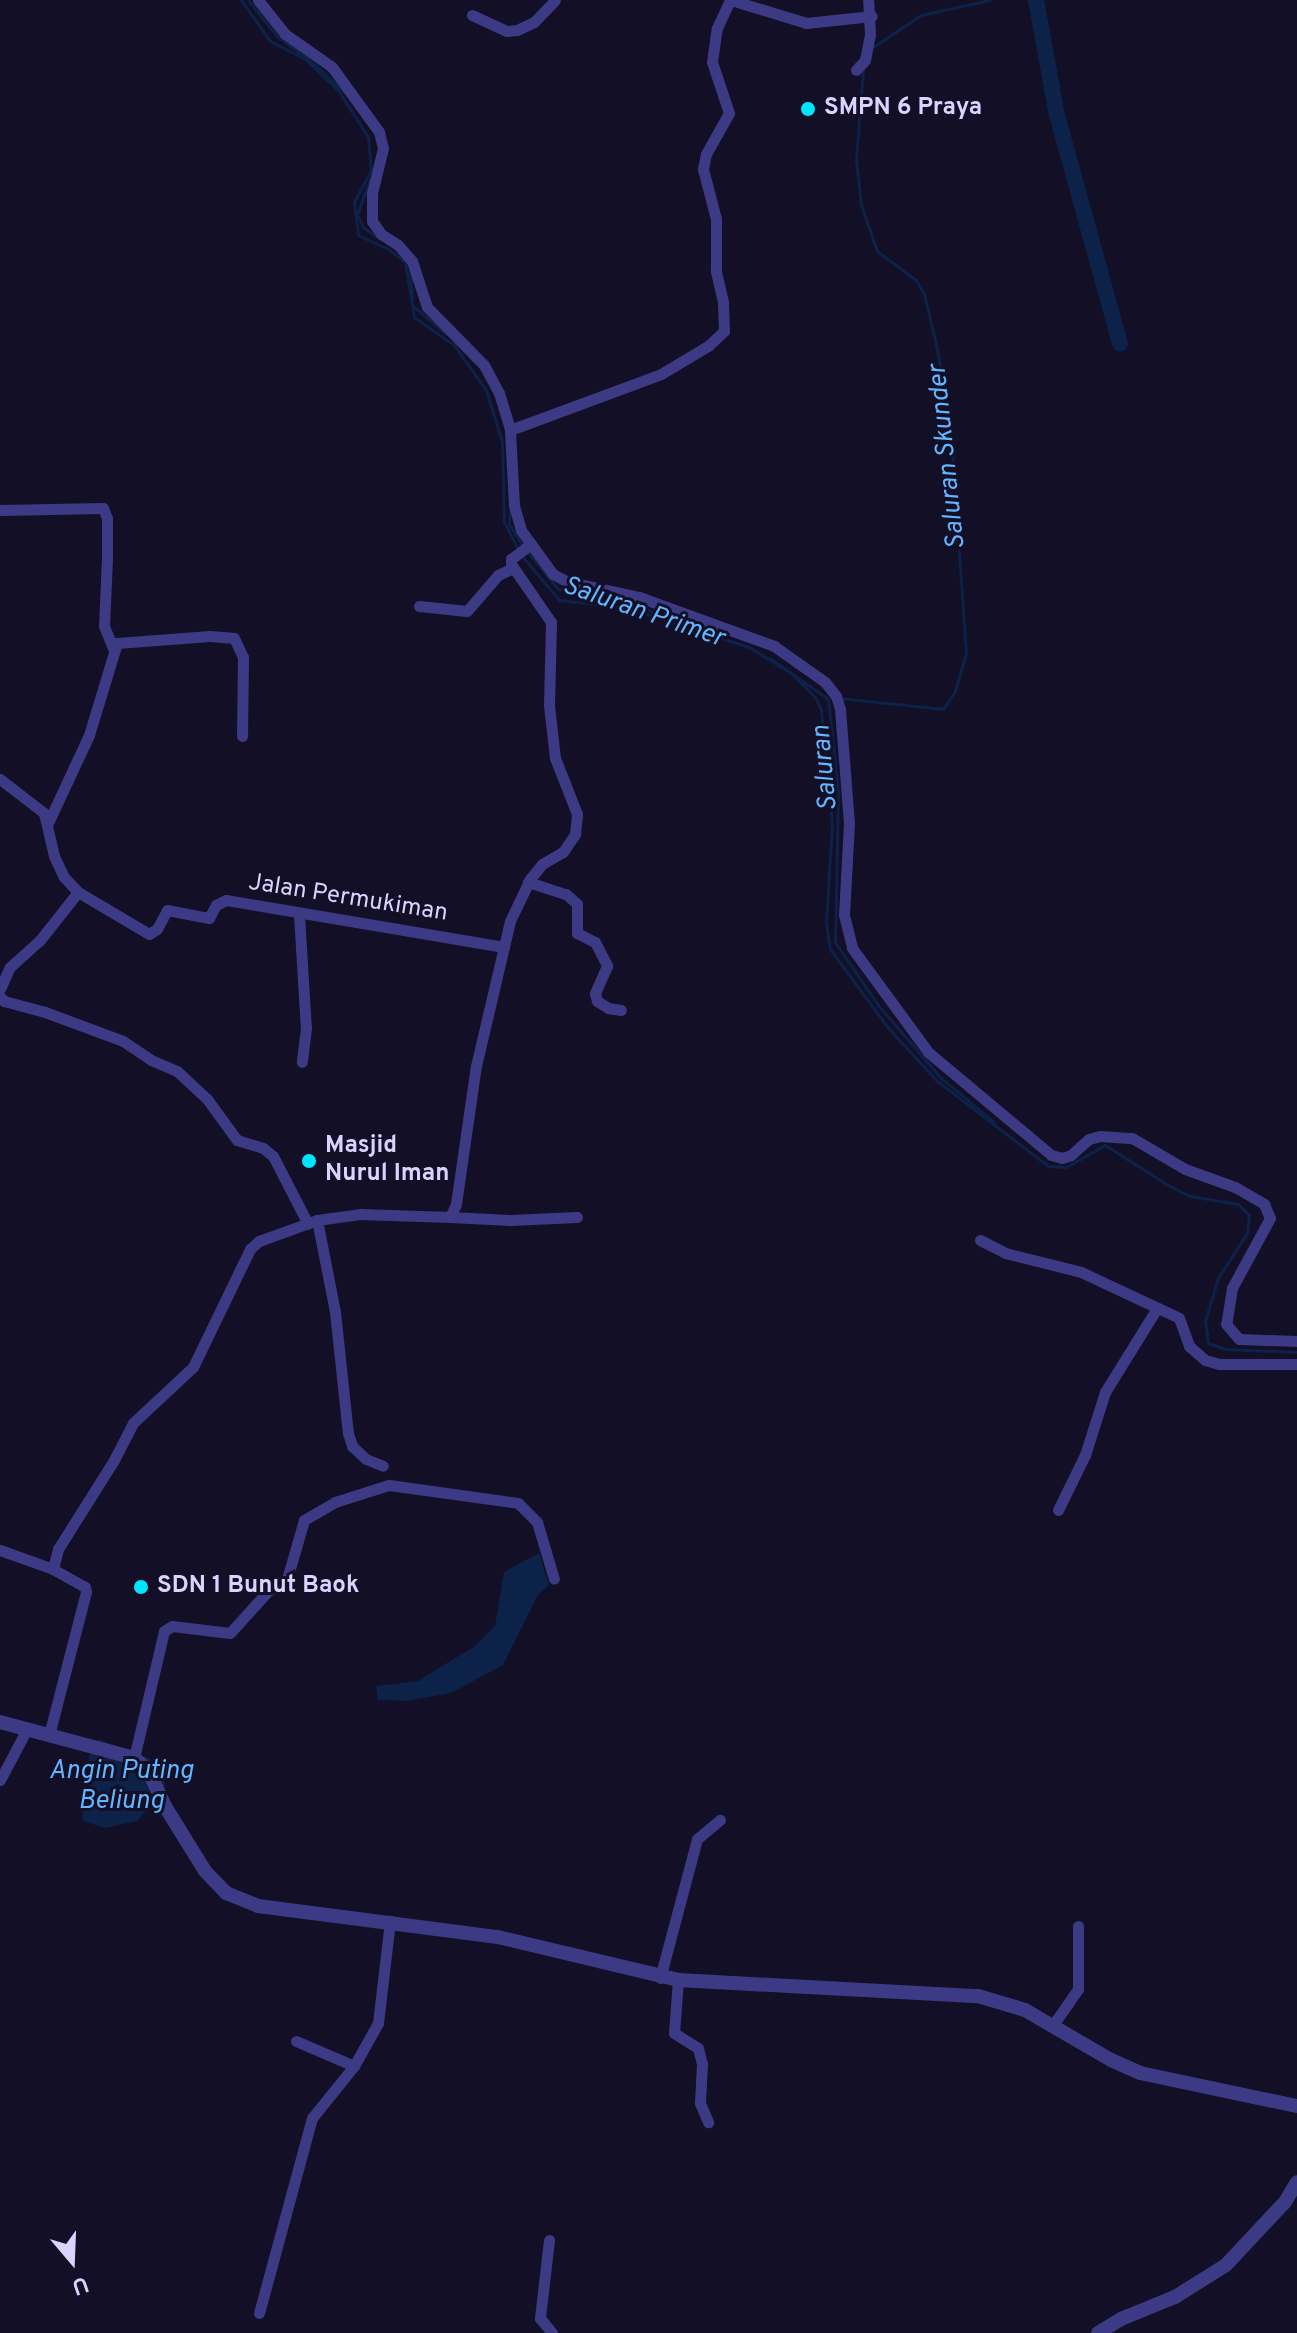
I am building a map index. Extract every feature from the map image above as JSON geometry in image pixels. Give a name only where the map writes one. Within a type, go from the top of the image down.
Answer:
[{"type":"street","points":[[258,0],[285,34],[319,55],[344,80],[379,132],[383,148],[372,193],[372,221],[381,234],[398,245],[412,261],[427,307],[484,365],[499,393],[510,430],[514,505],[529,546],[553,574],[566,581],[639,597],[774,646],[825,682],[836,696],[840,709],[849,823],[846,930],[852,948],[876,982],[928,1052],[1051,1155],[1062,1158],[1071,1155],[1100,1136],[1132,1138],[1185,1169],[1235,1187],[1264,1204],[1270,1218],[1232,1288],[1226,1324],[1239,1339],[1297,1341]]},
{"type":"street","points":[[472,15],[507,31],[517,30],[534,22],[555,0]]},
{"type":"street","points":[[510,430],[661,374],[708,346],[724,331],[723,302],[716,271],[716,219],[703,169],[706,154],[729,113],[712,62],[717,28],[730,0],[806,23],[872,16]]},
{"type":"street","points":[[856,70],[865,60],[872,16],[868,0]]},
{"type":"street","points":[[0,510],[103,508],[107,531],[104,626],[113,648],[89,735],[48,823]]},
{"type":"street","points":[[419,606],[467,611],[498,575],[529,546]]},
{"type":"street","points":[[450,1217],[460,1186],[476,1066],[510,921],[528,882],[542,864],[563,852],[575,834],[577,814],[555,758],[549,705],[551,622],[512,563]]},
{"type":"street","points":[[113,648],[124,641],[210,636],[234,638],[243,657],[242,736]]},
{"type":"street","points":[[0,779],[40,808],[48,823]]},
{"type":"street","name":"Jalan Permukiman","points":[[48,823],[54,856],[64,877],[78,892],[149,934],[157,929],[167,910],[209,918],[216,905],[226,900],[299,915],[504,947]]},
{"type":"street","points":[[528,882],[566,894],[577,904],[577,933],[595,942],[607,966],[595,993],[597,1001],[608,1008],[621,1010]]},
{"type":"street","points":[[0,989],[10,967],[40,940],[78,892]]},
{"type":"street","points":[[299,915],[306,1028],[302,1062]]},
{"type":"street","points":[[0,997],[4,1001],[123,1041],[151,1060],[177,1071],[207,1099],[237,1140],[263,1148],[273,1156],[312,1222],[335,1312],[352,1446],[366,1459],[383,1466]]},
{"type":"street","points":[[53,1569],[58,1549],[133,1423],[183,1379],[204,1349],[250,1249],[259,1241],[312,1222],[360,1214],[510,1220],[577,1217]]},
{"type":"street","points":[[980,1240],[1005,1253],[1081,1272],[1179,1318],[1189,1346],[1205,1360],[1219,1364],[1297,1364]]},
{"type":"street","points":[[1058,1510],[1085,1455],[1105,1392],[1157,1308]]},
{"type":"street","points":[[134,1758],[164,1631],[172,1626],[230,1633],[267,1592],[287,1579],[304,1520],[335,1502],[370,1488],[389,1485],[518,1503],[537,1522],[554,1579]]},
{"type":"street","points":[[0,1550],[53,1569],[85,1587],[49,1735]]},
{"type":"street","points":[[0,1722],[134,1758],[148,1770],[193,1854],[226,1893],[267,1908],[390,1921],[498,1937],[660,1978],[951,1992],[1005,2002],[1140,2073],[1297,2106]]},
{"type":"street","points":[[0,1780],[27,1729]]},
{"type":"street","points":[[660,1978],[697,1839],[720,1820]]},
{"type":"street","points":[[259,2313],[312,2118],[354,2066],[378,2023],[390,1921]]},
{"type":"street","points":[[1053,2025],[1078,1989],[1078,1926]]},
{"type":"street","points":[[678,1980],[674,2033],[698,2048],[702,2064],[700,2103],[708,2122]]},
{"type":"street","points":[[296,2041],[354,2066]]},
{"type":"street","points":[[1098,2333],[1121,2319],[1175,2297],[1226,2265],[1285,2202],[1297,2182]]},
{"type":"street","points":[[549,2240],[540,2318],[552,2333]]},
{"type":"water","points":[[539,1553],[549,1585],[538,1595],[503,1665],[451,1693],[407,1701],[378,1700],[376,1686],[418,1681],[475,1646],[495,1626],[504,1572]]},
{"type":"water","name":"Angin Puting Beliung","points":[[98,1739],[149,1758],[165,1779],[164,1792],[137,1821],[105,1828],[83,1821],[82,1796],[89,1756]]},
{"type":"waterway","name":"Saluran","points":[[241,0],[270,41],[305,59],[338,90],[368,137],[371,170],[354,202],[358,235],[388,249],[405,262],[414,317],[454,345],[486,390],[502,442],[504,522],[518,550]]},
{"type":"waterway","name":"Saluran Primer","points":[[248,0],[277,36],[344,92]]},
{"type":"waterway","name":"Saluran Skunder","points":[[873,47],[921,15],[989,0]]},
{"type":"waterway","points":[[1036,0],[1057,115],[1120,343]]},
{"type":"waterway","name":"Saluran Skunder","points":[[839,698],[943,709],[955,691],[966,653],[949,412],[935,340],[924,294],[916,280],[877,251],[861,205],[856,160],[863,68]]},
{"type":"waterway","name":"Saluran","points":[[370,179],[357,215],[363,227],[377,237]]},
{"type":"waterway","name":"Saluran","points":[[410,269],[412,297]]},
{"type":"waterway","name":"Saluran Primer","points":[[412,305],[446,334]]},
{"type":"waterway","name":"Saluran Primer","points":[[510,509],[509,524],[523,546]]},
{"type":"waterway","name":"Saluran Primer","points":[[528,552],[558,589],[631,603],[681,623]]},
{"type":"waterway","name":"Saluran","points":[[522,556],[559,600],[628,608],[749,647],[791,673],[815,697],[821,710],[832,824],[826,922],[830,949],[888,1028],[937,1081],[1048,1166],[1066,1167],[1105,1145],[1190,1196],[1238,1204],[1249,1215],[1247,1233],[1218,1278],[1205,1321],[1208,1343],[1225,1349],[1297,1352]]},
{"type":"waterway","name":"Saluran Primer","points":[[770,658],[828,699],[838,792],[835,942],[878,1005],[941,1078],[994,1122]]},
{"type":"place","name":"SMPN 6 Praya","points":[[808,109]]},
{"type":"place","name":"Masjid Nurul Iman","points":[[309,1161]]},
{"type":"place","name":"SDN 1 Bunut Baok","points":[[141,1587]]}]
